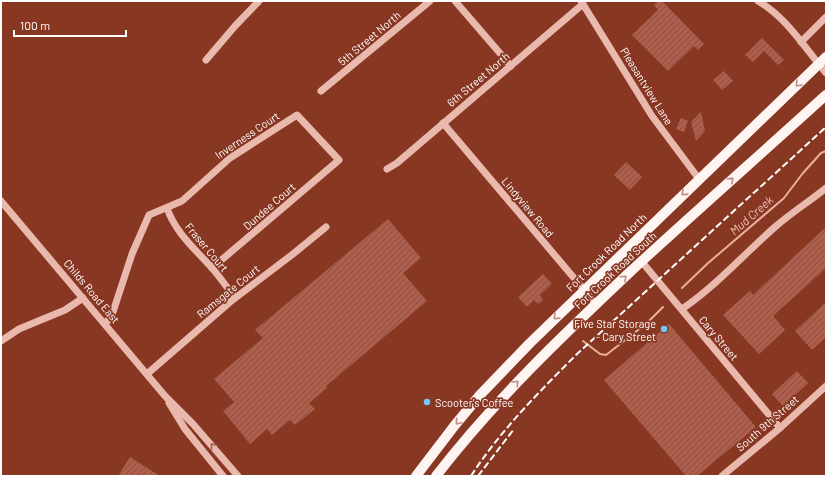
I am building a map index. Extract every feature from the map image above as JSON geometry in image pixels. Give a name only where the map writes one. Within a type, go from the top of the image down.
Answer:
[{"type":"main road","name":"Fort Crook Road North","points":[[416,476],[455,425],[530,343],[822,60]]},
{"type":"main road","name":"Fort Crook Road South","points":[[436,476],[487,414],[561,337],[826,95]]},
{"type":"street","points":[[206,60],[259,1]]},
{"type":"street","name":"5th Street North","points":[[321,91],[430,1]]},
{"type":"street","points":[[455,1],[510,66]]},
{"type":"street","points":[[758,1],[774,12],[801,42],[822,60],[826,73]]},
{"type":"street","name":"6th Street North","points":[[387,169],[397,163],[582,3]]},
{"type":"street","name":"Pleasantview Lane","points":[[582,3],[652,116],[700,178]]},
{"type":"street","points":[[801,42],[826,17]]},
{"type":"street","name":"Dundee Court","points":[[212,268],[339,160],[297,115]]},
{"type":"street","name":"Inverness Court","points":[[105,324],[112,315],[132,254],[149,215],[182,201],[230,158],[297,115]]},
{"type":"street","name":"Lindyview Road","points":[[443,123],[596,304]]},
{"type":"street","points":[[682,309],[699,296],[777,226],[826,188]]},
{"type":"street","name":"Childs Road East","points":[[1,201],[165,396],[194,424],[238,476]]},
{"type":"street","name":"Fraser Court","points":[[167,208],[170,218],[178,230],[212,268],[235,297]]},
{"type":"street","name":"Ramsgate Court","points":[[147,374],[235,297],[293,254],[326,227]]},
{"type":"street","name":"Cary Street","points":[[642,262],[780,428]]},
{"type":"street","points":[[1,341],[19,330],[65,310],[83,298]]},
{"type":"street","name":"South 9th Street","points":[[722,476],[780,428],[826,386]]},
{"type":"street","name":"Childs Road East","points":[[165,396],[185,429],[223,476]]},
{"type":"building","points":[[658,1],[662,1],[704,44],[698,50],[694,46],[668,71],[632,35],[658,10],[654,5]]},
{"type":"building","points":[[762,38],[784,60],[778,65],[764,51],[753,62],[745,55]]},
{"type":"building","points":[[724,71],[733,81],[722,90],[713,80]]},
{"type":"building","points":[[701,112],[705,131],[696,141],[691,122]]},
{"type":"building","points":[[681,118],[688,121],[684,132],[676,129]]},
{"type":"building","points":[[626,162],[642,177],[630,190],[614,175]]},
{"type":"building","points":[[388,219],[421,258],[403,273],[427,301],[326,386],[327,388],[309,403],[315,409],[295,425],[290,420],[272,435],[267,429],[250,444],[223,411],[234,402],[214,379],[263,338],[255,330]]},
{"type":"building","points":[[826,227],[826,268],[773,316],[785,330],[759,354],[723,315],[750,291],[753,295]]},
{"type":"building","points":[[543,274],[552,284],[540,295],[543,300],[538,304],[534,300],[527,307],[518,297]]},
{"type":"building","points":[[826,302],[826,337],[812,350],[795,331]]},
{"type":"building","points":[[669,324],[756,427],[697,476],[686,476],[604,380]]},
{"type":"building","points":[[797,371],[808,383],[783,406],[772,394]]},
{"type":"building","points":[[428,397],[432,402],[426,407],[422,402]]},
{"type":"building","points":[[130,457],[160,476],[118,476]]},
{"type":"waterway","name":"Mud Creek","points":[[682,288],[707,264],[784,198],[803,173],[821,153],[826,151]]},
{"type":"waterway","name":"Mud Creek","points":[[583,341],[600,354],[606,355],[647,323],[663,307]]},
{"type":"railway","points":[[471,476],[482,459],[507,428],[534,397],[577,354],[826,127]]},
{"type":"railway","points":[[478,476],[514,429]]},
{"type":"place","name":"Five Star Storage - Cary Street","points":[[664,329]]},
{"type":"place","name":"Scooter's Coffee","points":[[427,402]]}]
